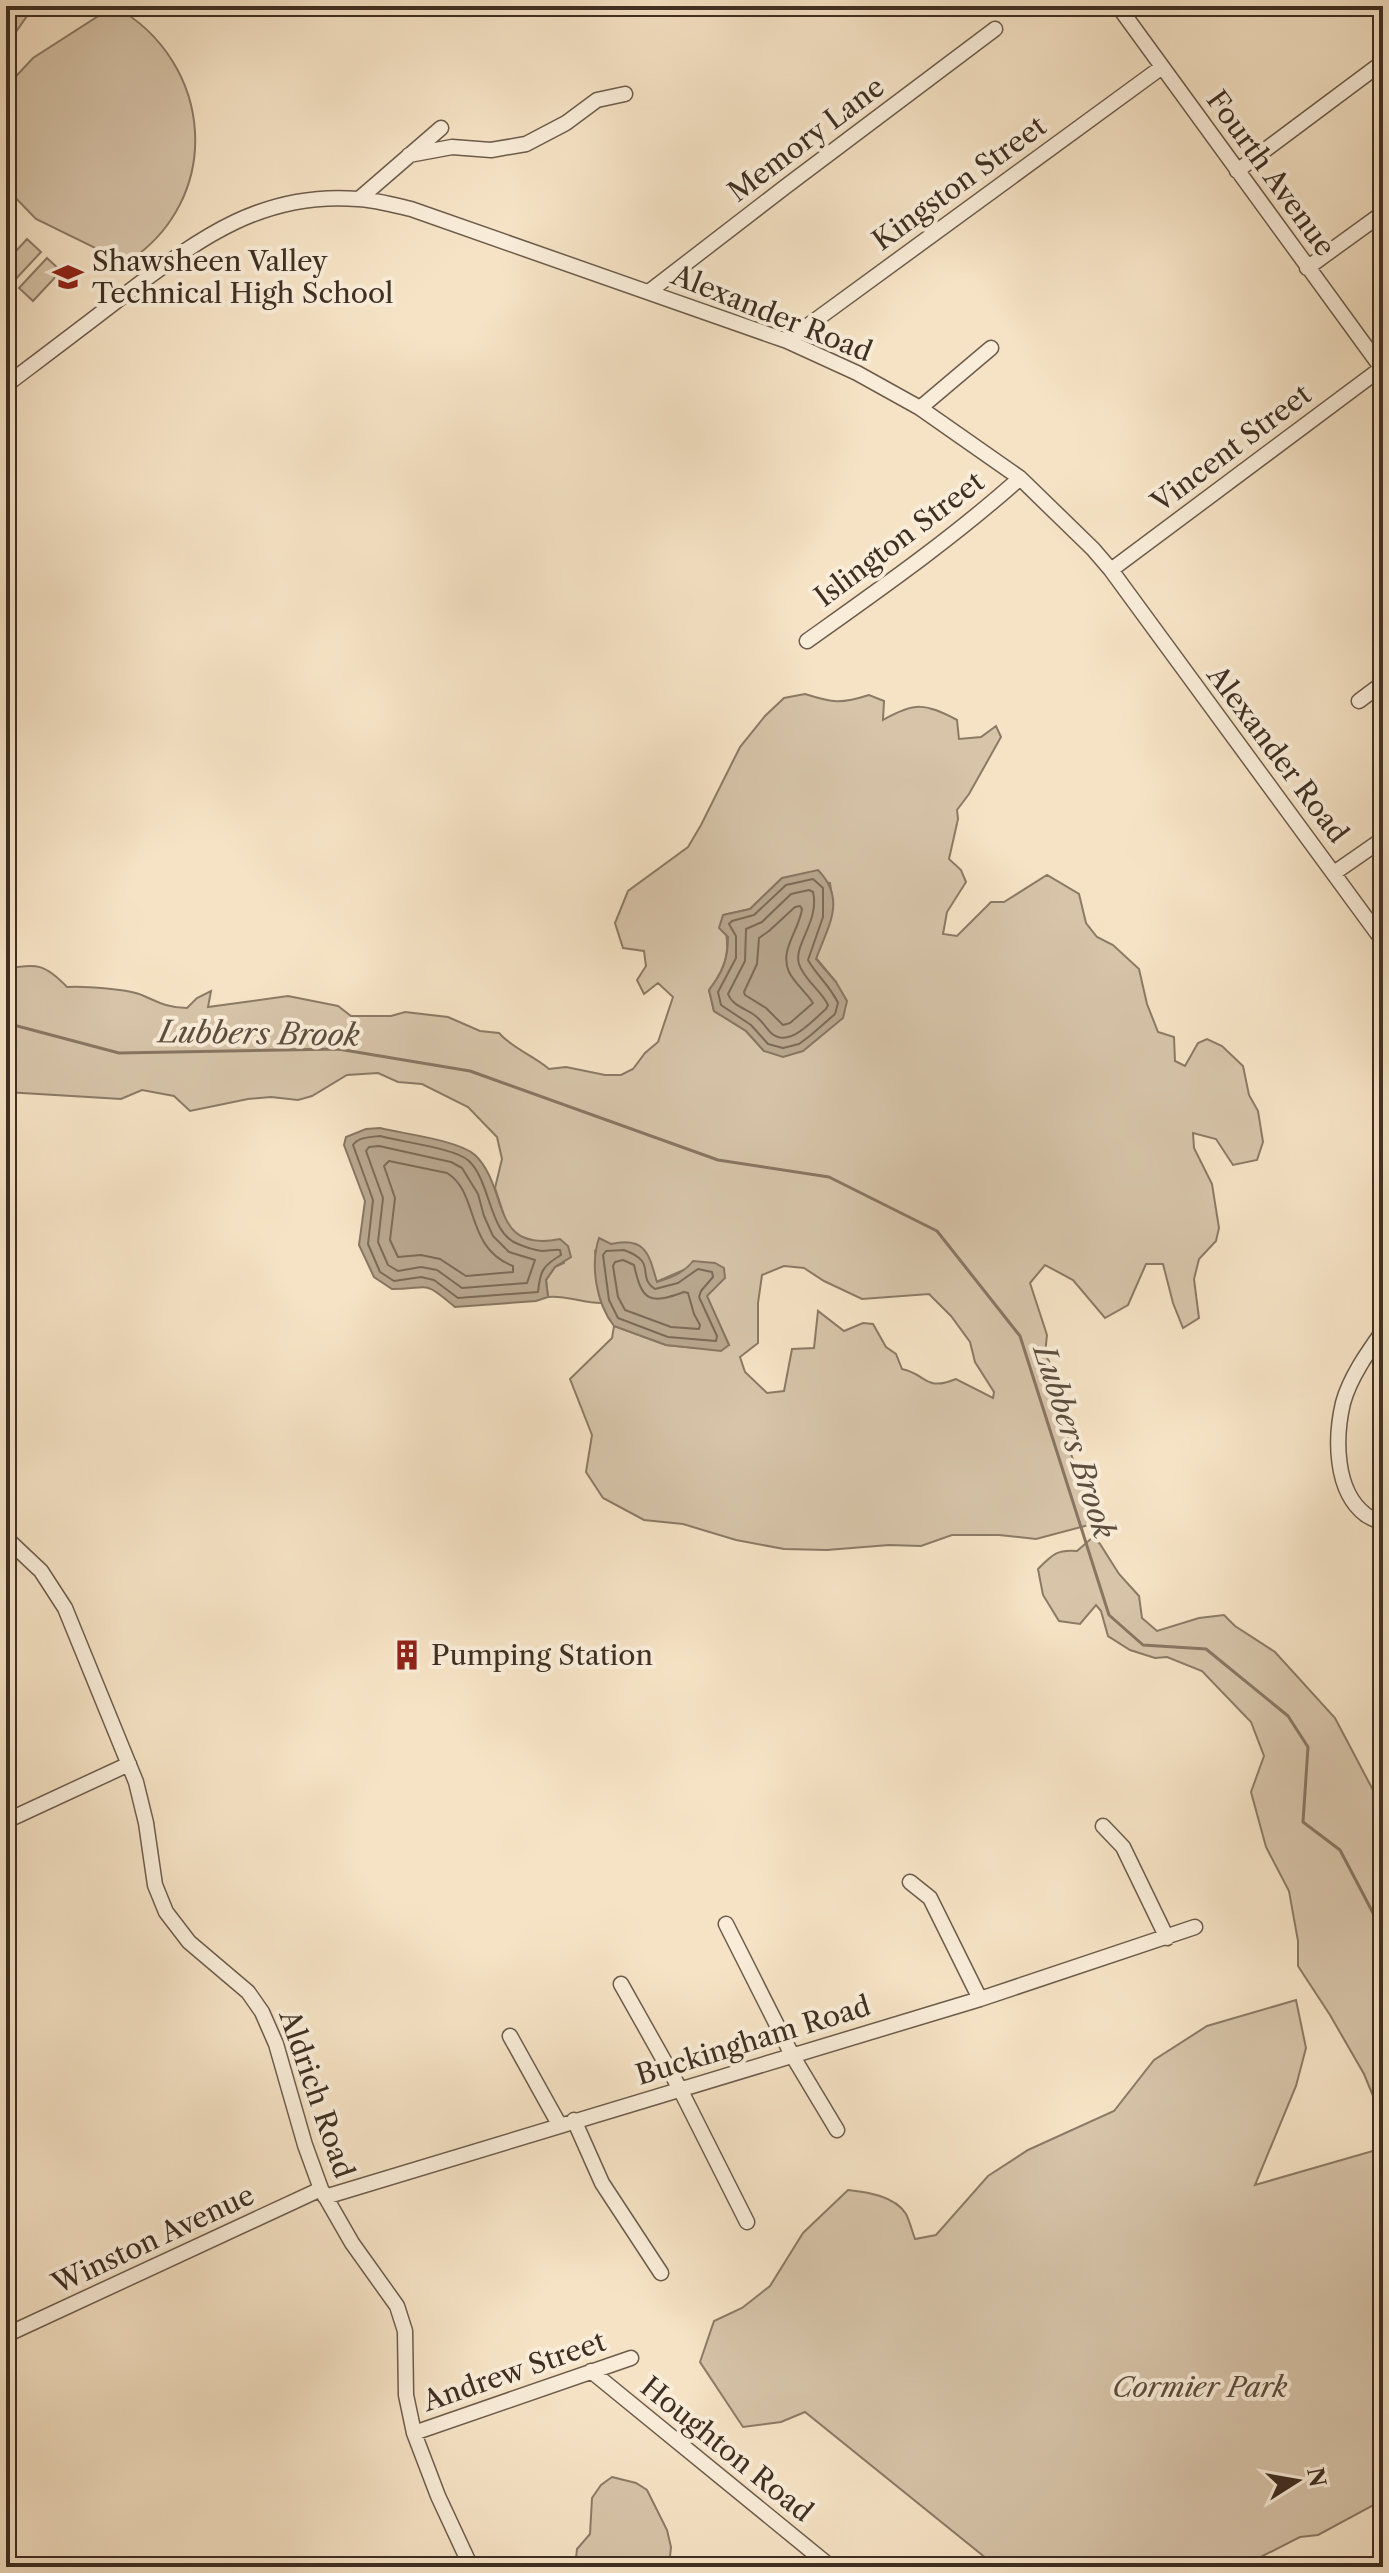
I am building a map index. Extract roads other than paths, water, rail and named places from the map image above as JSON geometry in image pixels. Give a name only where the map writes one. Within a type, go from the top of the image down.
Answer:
[{"type":"street","name":"Fourth Avenue","points":[[1118,6],[1383,368]]},
{"type":"street","name":"Memory Lane","points":[[650,291],[995,29]]},
{"type":"street","points":[[1237,171],[1383,62]]},
{"type":"street","name":"Kingston Street","points":[[787,341],[1162,67]]},
{"type":"street","points":[[409,155],[452,147],[491,150],[526,144],[566,123],[597,100],[625,94]]},
{"type":"street","points":[[359,199],[441,128]]},
{"type":"street","name":"Alexander Road","points":[[6,385],[153,273],[221,227],[285,204],[332,198],[359,199],[443,219],[787,341],[857,373],[920,408],[1020,478],[1093,549],[1383,941]]},
{"type":"street","points":[[1307,268],[1383,213]]},
{"type":"street","points":[[920,408],[991,348]]},
{"type":"street","name":"Vincent Street","points":[[1111,570],[1383,368]]},
{"type":"street","name":"Islington Street","points":[[807,641],[983,511],[1020,478]]},
{"type":"street","points":[[1359,701],[1383,683]]},
{"type":"street","points":[[1334,873],[1383,839]]},
{"type":"street","points":[[1383,1331],[1356,1373],[1344,1401],[1338,1433],[1338,1455],[1345,1483],[1365,1514],[1383,1524]]},
{"type":"street","name":"Aldrich Road","points":[[6,1538],[41,1571],[60,1598],[129,1764],[142,1804],[160,1901],[189,1942],[240,1984],[262,2012],[276,2044],[305,2145],[323,2193],[400,2314],[405,2340],[406,2395],[414,2433],[438,2496],[471,2567]]},
{"type":"street","points":[[6,1821],[129,1764]]},
{"type":"street","points":[[1103,1826],[1123,1847],[1167,1938]]},
{"type":"street","points":[[910,1882],[930,1898],[980,1999]]},
{"type":"street","points":[[726,1924],[792,2055],[837,2130]]},
{"type":"street","name":"Buckingham Road","points":[[323,2193],[560,2126],[980,1999],[1195,1927]]},
{"type":"street","points":[[621,1984],[680,2089],[747,2222]]},
{"type":"street","points":[[510,2036],[560,2126]]},
{"type":"street","points":[[574,2120],[602,2183],[661,2273]]},
{"type":"street","name":"Winston Avenue","points":[[6,2335],[323,2193]]},
{"type":"street","name":"Andrew Street","points":[[414,2433],[631,2358]]},
{"type":"street","name":"Houghton Road","points":[[591,2371],[831,2567]]},
{"type":"water","points":[[818,870],[832,892],[833,903],[830,924],[816,959],[836,982],[847,1001],[843,1018],[803,1051],[783,1057],[764,1051],[746,1031],[714,1011],[709,990],[724,965],[728,945],[728,937],[719,928],[723,915],[750,909],[782,878]]},
{"type":"water","points":[[380,1128],[444,1141],[475,1155],[486,1169],[511,1228],[522,1237],[537,1241],[560,1239],[568,1246],[571,1257],[555,1267],[546,1280],[548,1297],[536,1301],[455,1307],[431,1289],[392,1289],[374,1277],[359,1245],[365,1201],[344,1145],[346,1137],[366,1129]]},
{"type":"water","points":[[599,1238],[611,1244],[623,1242],[639,1246],[648,1256],[657,1282],[681,1272],[693,1261],[715,1263],[724,1268],[725,1278],[707,1296],[729,1345],[721,1351],[666,1345],[614,1326],[596,1284],[595,1260]]},
{"type":"waterway","name":"Lubbers Brook","points":[[6,1023],[119,1053],[338,1049],[470,1071],[718,1160],[829,1177],[937,1231],[1020,1336],[1109,1615],[1143,1645],[1206,1649],[1288,1716],[1308,1747],[1303,1822],[1340,1850],[1383,1932]]},
{"type":"place","name":"Shawsheen Valley Technical High School","points":[[68,277]]},
{"type":"place","name":"Pumping Station","points":[[407,1655]]},
{"type":"park label","name":"Cormier Park","points":[[1200,2387]]}]
